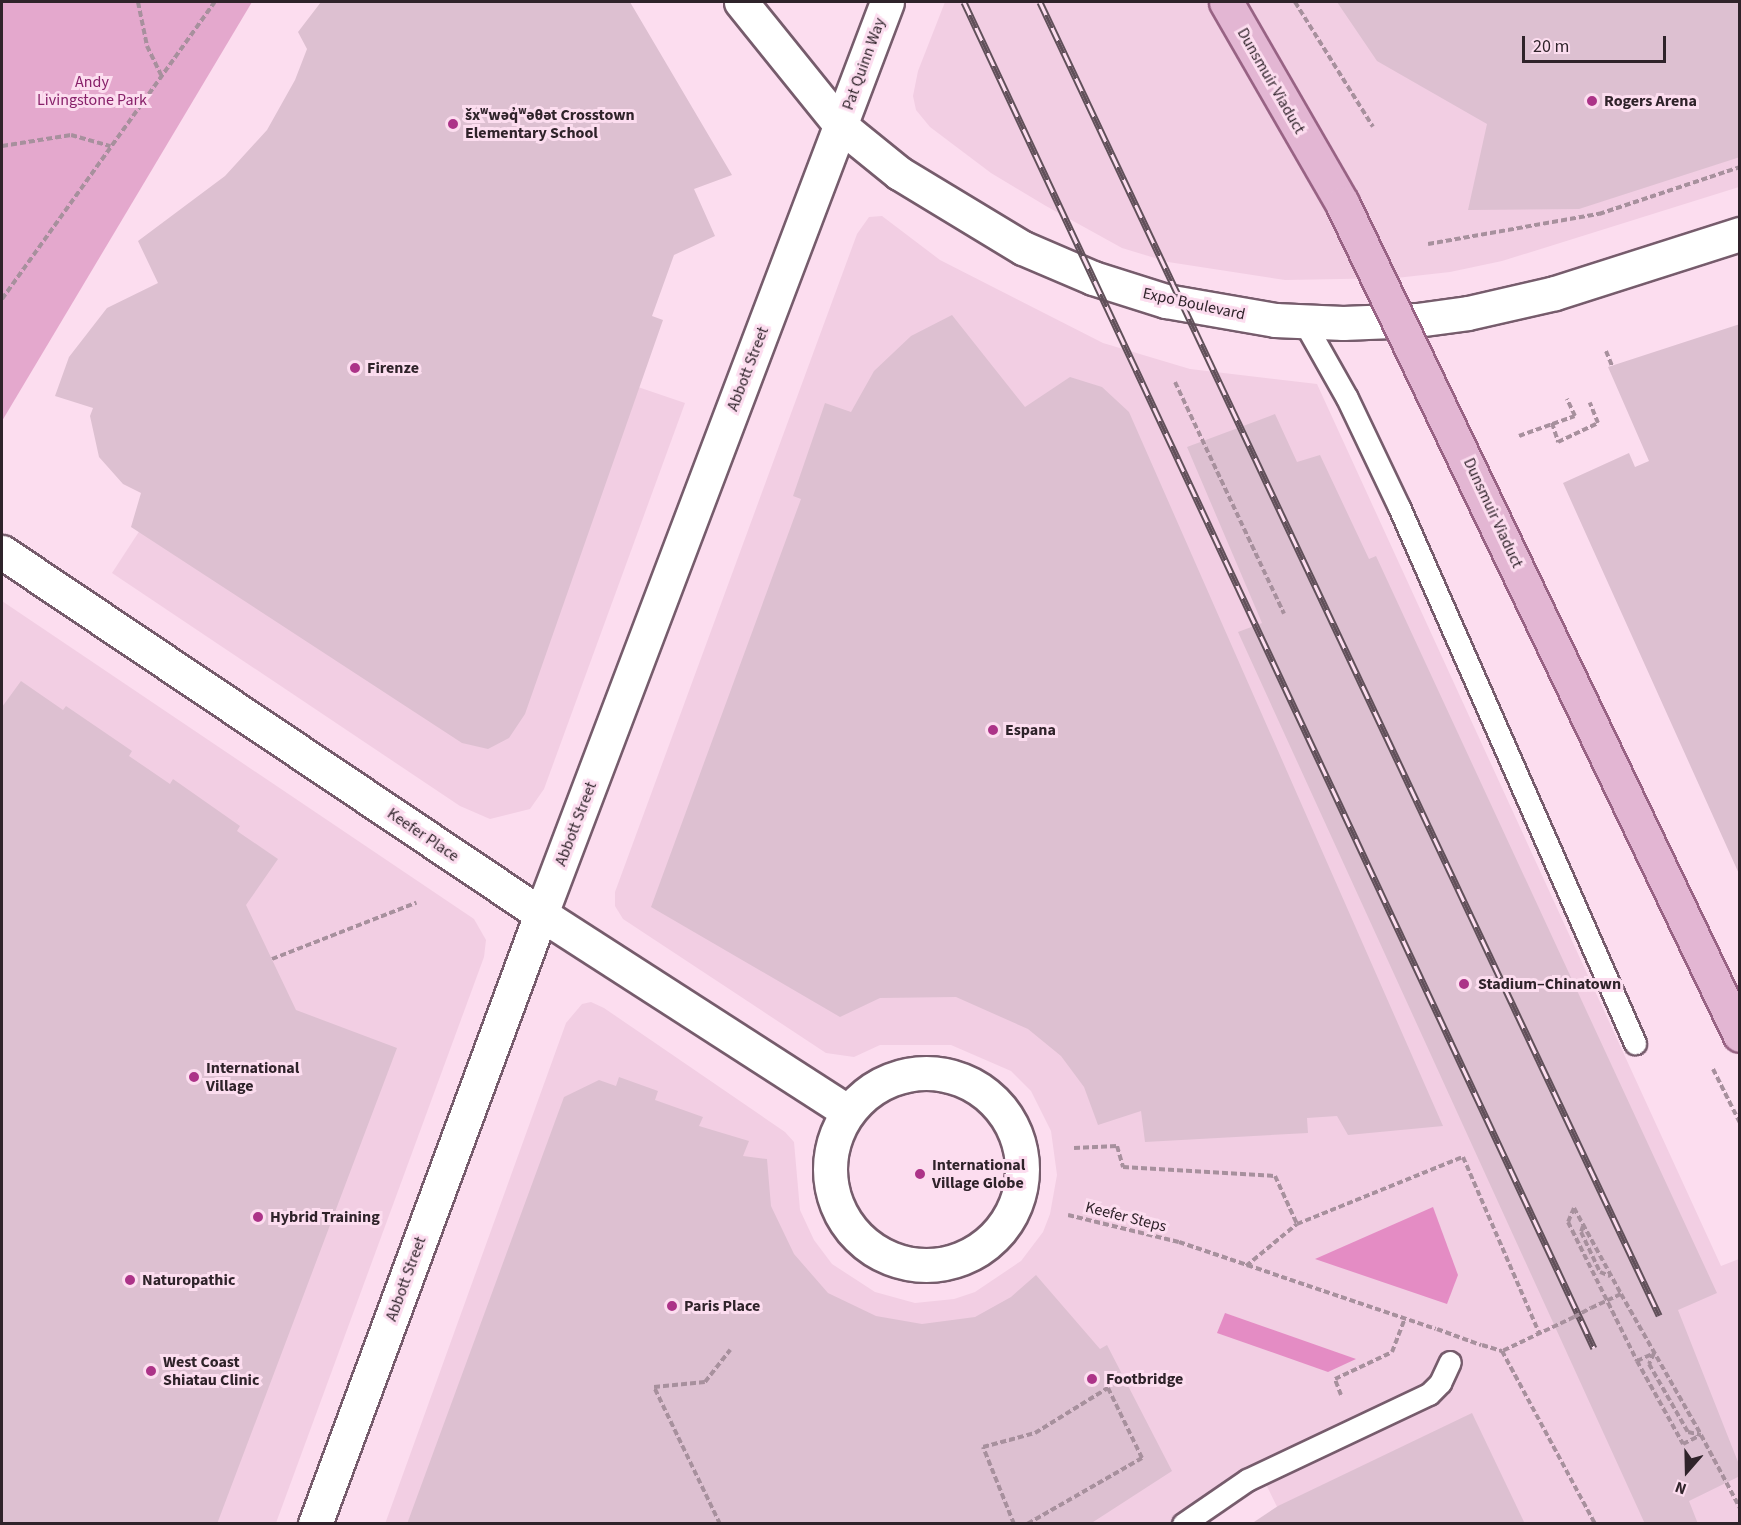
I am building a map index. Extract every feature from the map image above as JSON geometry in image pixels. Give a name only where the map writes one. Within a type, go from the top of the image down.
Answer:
[{"type":"main road","name":"Dunsmuir Viaduct","points":[[1226,2],[1352,224],[1740,1035]]},
{"type":"street","name":"Expo Boulevard","points":[[741,2],[841,126],[899,173],[968,217],[1058,264],[1166,301],[1228,314],[1304,322],[1379,323],[1506,306],[1740,234]]},
{"type":"street","name":"Pat Quinn Way","points":[[841,126],[887,2]]},
{"type":"street","name":"Abbott Street","points":[[315,1524],[541,914],[841,126]]},
{"type":"street","name":"Keefer Place","points":[[2,552],[541,914],[848,1112]]},
{"type":"street","points":[[930,1072],[975,1086],[994,1101],[1019,1140],[1022,1164],[1021,1187],[1013,1211],[1000,1231],[982,1248],[936,1265],[911,1264],[888,1258],[867,1245],[849,1227],[837,1206],[830,1182],[834,1142],[848,1112],[883,1082],[930,1072]]},
{"type":"lane","points":[[1304,322],[1347,398],[1399,507],[1635,1043]]},
{"type":"lane","points":[[1183,1524],[1247,1480],[1429,1394],[1440,1383],[1450,1362]]},
{"type":"path","points":[[138,2],[147,46],[161,76]]},
{"type":"path","points":[[2,298],[215,2]]},
{"type":"path","points":[[1295,2],[1373,127]]},
{"type":"path","points":[[2,146],[71,135],[110,146]]},
{"type":"path","points":[[1428,244],[1599,214],[1740,167]]},
{"type":"path","points":[[1606,351],[1612,366]]},
{"type":"path","points":[[1175,382],[1284,614]]},
{"type":"path","points":[[1519,436],[1575,416],[1566,399]]},
{"type":"path","points":[[1552,423],[1558,442],[1598,423],[1590,403]]},
{"type":"path","points":[[272,959],[416,903]]},
{"type":"path","points":[[1074,1148],[1117,1146],[1123,1167],[1275,1176],[1297,1224]]},
{"type":"path","points":[[1246,1266],[1297,1224],[1463,1157],[1539,1333]]},
{"type":"path","points":[[1701,1435],[1683,1444],[1637,1361],[1568,1222],[1574,1208],[1701,1435],[1740,1508]]},
{"type":"path","name":"Keefer Steps","points":[[1068,1215],[1179,1242],[1502,1351]]},
{"type":"path","points":[[1595,1524],[1502,1351],[1621,1294]]},
{"type":"path","points":[[1343,1398],[1335,1379],[1392,1352],[1405,1318]]},
{"type":"path","points":[[720,1524],[654,1387],[705,1382],[730,1350]]},
{"type":"path","points":[[1637,1361],[1654,1353]]},
{"type":"path","points":[[1654,1353],[1649,1364],[1688,1432],[1701,1435]]},
{"type":"path","points":[[1014,1524],[982,1447],[1035,1433],[1108,1388],[1142,1458],[1027,1524]]},
{"type":"shaded area","points":[[945,2],[1739,2],[1739,187],[1502,261],[1450,272],[1396,278],[1285,280],[1168,262],[1122,248],[1046,206],[991,173],[930,127],[916,110],[913,96],[918,71]]},
{"type":"shaded area","points":[[882,216],[940,260],[1103,343],[1190,369],[1317,384],[1721,1266],[1739,1259],[1739,1523],[1285,1523],[1261,1474],[1183,1523],[385,1524],[566,1023],[582,1004],[591,1002],[604,1008],[785,1132],[794,1142],[800,1210],[814,1240],[832,1264],[875,1292],[915,1303],[954,1299],[975,1292],[1021,1261],[1043,1232],[1050,1214],[1057,1175],[1051,1131],[1031,1091],[1011,1071],[951,1045],[880,1045],[854,1057],[826,1053],[623,919],[615,906],[615,892],[857,234],[869,217]]},
{"type":"shaded area","points":[[529,350],[685,403],[544,789],[530,809],[490,819],[460,806],[112,573],[202,435]]},
{"type":"shaded area","name":"International Village","points":[[2,601],[474,919],[486,940],[484,957],[276,1523],[2,1523]]},
{"type":"shaded area","points":[[1433,1207],[1458,1275],[1447,1304],[1315,1259]]},
{"type":"shaded area","points":[[1225,1313],[1356,1359],[1328,1372],[1217,1333]]},
{"type":"green space","name":"Andy Livingstone Park","points":[[2,2],[252,2],[2,421]]},
{"type":"building","name":"Firenze","points":[[321,2],[630,2],[732,175],[694,189],[715,236],[674,255],[652,316],[663,320],[525,714],[509,738],[488,749],[462,743],[131,527],[141,493],[123,484],[99,457],[90,416],[93,408],[55,396],[69,357],[107,308],[158,283],[138,241],[225,176],[267,130],[295,80],[307,49],[298,32]]},
{"type":"building","name":"Rogers Arena","points":[[1337,2],[1740,2],[1740,157],[1579,209],[1468,210],[1487,124],[1377,61]]},
{"type":"building","name":"Espana","points":[[952,315],[1025,407],[1070,377],[1102,387],[1129,412],[1443,1126],[1348,1135],[1337,1116],[1307,1118],[1308,1133],[1145,1142],[1141,1111],[1098,1125],[1084,1087],[1061,1056],[1028,1029],[956,997],[880,998],[840,1017],[651,907],[801,499],[793,496],[825,403],[851,412],[874,371],[911,336]]},
{"type":"building","points":[[1740,324],[1740,876],[1563,483],[1629,453],[1635,467],[1649,461],[1608,367]]},
{"type":"building","points":[[1275,414],[1297,462],[1320,455],[1369,559],[1376,556],[1717,1293],[1678,1310],[1740,1467],[1740,1476],[1689,1501],[1698,1524],[1645,1524],[1238,632],[1262,623],[1187,447]]},
{"type":"building","name":"International Village","points":[[21,681],[63,710],[66,706],[132,751],[129,756],[170,784],[173,779],[240,826],[237,831],[278,859],[246,905],[296,1010],[397,1048],[217,1524],[2,1524],[2,707]]},
{"type":"building","name":"Paris Place","points":[[619,1077],[658,1091],[655,1100],[703,1117],[699,1126],[749,1141],[743,1156],[767,1159],[771,1206],[794,1254],[828,1293],[876,1316],[922,1324],[975,1317],[1011,1297],[1036,1275],[1100,1349],[1107,1345],[1172,1471],[1090,1524],[407,1524],[564,1097],[599,1080],[616,1086]]},
{"type":"building","points":[[1472,1413],[1525,1524],[1251,1524],[1278,1506]]},
{"type":"railway","points":[[964,2],[1594,1348]]},
{"type":"railway","points":[[1040,2],[1659,1315]]},
{"type":"place","name":"Rogers Arena","points":[[1592,101]]},
{"type":"place","name":"šxʷwəq̓ʷəθət Crosstown Elementary School","points":[[453,124]]},
{"type":"place","name":"Firenze","points":[[355,368]]},
{"type":"place","name":"Espana","points":[[993,730]]},
{"type":"place","name":"Stadium–Chinatown","points":[[1464,984]]},
{"type":"place","name":"International Village","points":[[194,1077]]},
{"type":"place","name":"International Village Globe","points":[[920,1174]]},
{"type":"place","name":"Hybrid Training","points":[[258,1217]]},
{"type":"place","name":"Naturopathic","points":[[130,1280]]},
{"type":"place","name":"Paris Place","points":[[672,1306]]},
{"type":"place","name":"West Coast Shiatau Clinic","points":[[151,1371]]},
{"type":"place","name":"Footbridge","points":[[1092,1379]]}]
